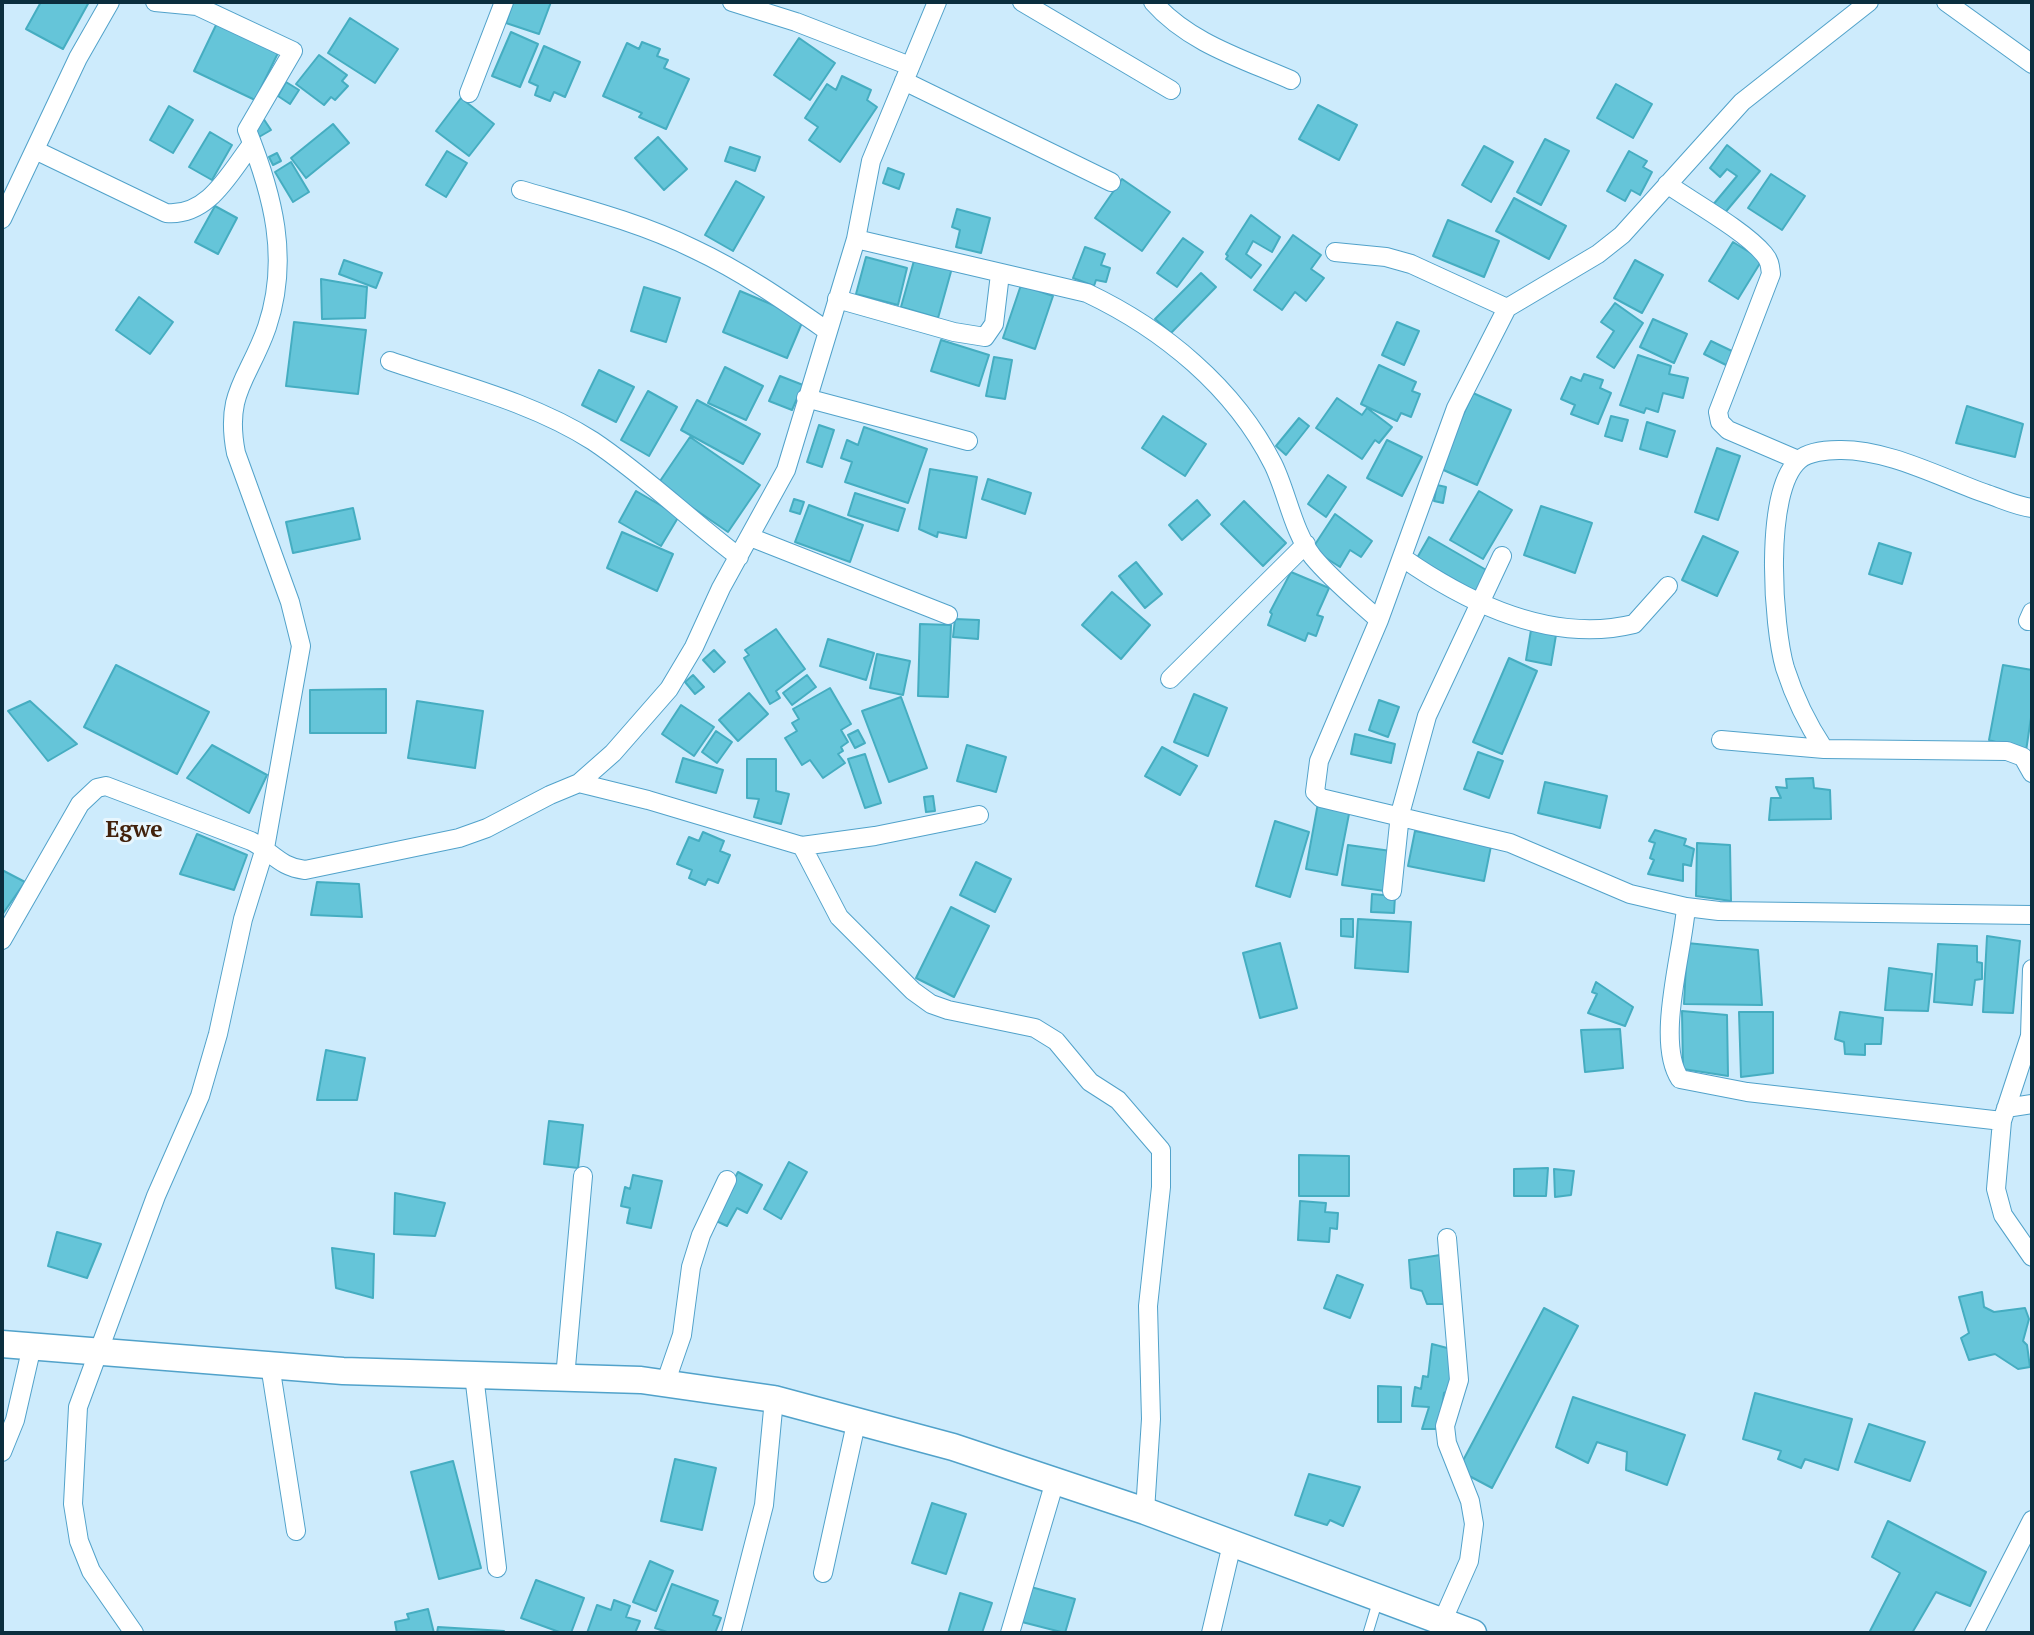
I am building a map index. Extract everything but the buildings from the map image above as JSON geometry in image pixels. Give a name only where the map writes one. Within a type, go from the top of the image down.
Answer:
[{"type":"street","points":[[2,219],[78,58],[110,2]]},
{"type":"street","points":[[134,1633],[91,1571],[79,1541],[73,1504],[78,1407],[156,1196],[200,1096],[218,1034],[243,919],[265,848],[301,646],[290,602],[236,453],[231,430],[232,406],[239,384],[266,327],[276,293],[279,264],[276,218],[247,130],[251,118],[293,51],[197,6],[155,2]]},
{"type":"street","points":[[469,93],[504,2]]},
{"type":"street","points":[[732,2],[796,22],[907,74],[1111,182]]},
{"type":"street","points":[[2,940],[80,804],[97,788],[106,786],[265,848],[283,866],[305,870],[460,838],[487,828],[579,783],[613,753],[669,689],[786,470],[856,239],[871,161],[937,2]]},
{"type":"street","points":[[1022,2],[1171,90]]},
{"type":"street","points":[[1153,2],[1215,49],[1291,80]]},
{"type":"street","points":[[1869,2],[1742,102],[1622,235],[1598,254],[1507,308],[1456,408],[1379,620],[1319,761],[1315,792],[1321,798],[1400,814],[1510,843],[1630,894],[1686,907],[1719,911],[2032,915]]},
{"type":"street","points":[[1946,2],[2032,64]]},
{"type":"street","points":[[35,150],[166,213],[182,215],[204,205],[252,144]]},
{"type":"street","points":[[1667,184],[1742,236],[1763,253],[1770,264],[1771,274],[1718,412],[1720,422],[1728,430],[1798,460]]},
{"type":"street","points":[[521,190],[633,225],[691,247],[746,276],[827,330]]},
{"type":"street","points":[[856,239],[1087,293],[1119,308],[1174,344],[1239,410],[1272,461],[1312,555],[1379,620]]},
{"type":"street","points":[[1335,252],[1386,257],[1411,264],[1507,308]]},
{"type":"street","points":[[837,299],[954,332],[985,337],[994,324],[1000,274]]},
{"type":"street","points":[[390,361],[535,412],[590,440],[624,463],[739,557]]},
{"type":"street","points":[[806,398],[968,441]]},
{"type":"street","points":[[1824,749],[1800,707],[1784,667],[1776,612],[1773,556],[1779,509],[1788,478],[1798,460],[1819,452],[1841,449],[1881,456],[2032,508]]},
{"type":"street","points":[[750,537],[948,615]]},
{"type":"street","points":[[1170,679],[1306,544]]},
{"type":"street","points":[[1392,891],[1400,814],[1427,716],[1502,556]]},
{"type":"street","points":[[1403,558],[1510,616],[1554,627],[1616,629],[1634,624],[1668,586]]},
{"type":"street","points":[[1721,740],[1824,749],[2007,751],[2023,757],[2032,773]]},
{"type":"street","points":[[579,783],[660,803],[802,846],[864,838],[979,815]]},
{"type":"street","points":[[802,846],[839,917],[913,991],[931,1004],[948,1010],[1035,1028],[1046,1034],[1056,1041],[1090,1082],[1118,1100],[1161,1150],[1161,1187],[1148,1306],[1151,1419],[1145,1511]]},
{"type":"street","points":[[1686,907],[1671,1002],[1672,1052],[1675,1071],[1680,1079],[1747,1092],[2004,1115],[2032,1104]]},
{"type":"street","points":[[2032,970],[2030,1036],[2004,1115],[1996,1189],[2003,1215],[2032,1257]]},
{"type":"street","points":[[565,1378],[583,1176]]},
{"type":"street","points":[[665,1384],[682,1335],[691,1268],[701,1235],[727,1180]]},
{"type":"street","points":[[1442,1622],[1469,1561],[1474,1524],[1445,1426],[1459,1380],[1447,1238]]},
{"type":"street","points":[[2,1344],[270,1365],[665,1384],[774,1399],[857,1419],[1145,1511],[1473,1633]]},
{"type":"street","points":[[2,1452],[15,1420],[32,1346]]},
{"type":"street","points":[[270,1365],[296,1531]]},
{"type":"street","points":[[474,1375],[497,1568]]},
{"type":"street","points":[[731,1633],[764,1505],[774,1399]]},
{"type":"street","points":[[823,1573],[857,1419]]},
{"type":"street","points":[[1010,1633],[1055,1481]]},
{"type":"street","points":[[1974,1633],[2032,1520]]},
{"type":"street","points":[[1211,1633],[1231,1544]]},
{"type":"lane","points":[[1368,1633],[1379,1598]]},
{"type":"district","name":"Egwe","points":[[134,830]]}]
